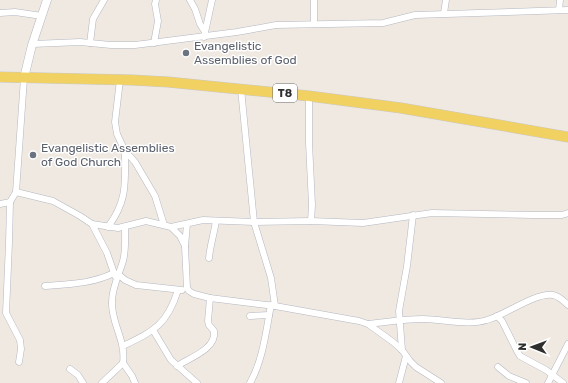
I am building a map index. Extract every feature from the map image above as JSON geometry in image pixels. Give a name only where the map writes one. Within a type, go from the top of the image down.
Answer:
[{"type":"main road","name":"T8","points":[[0,77],[168,82],[309,96],[401,108],[568,136]]},
{"type":"street","points":[[19,362],[21,345],[16,332],[7,317],[3,301],[9,243],[10,202],[16,192],[24,78],[47,0]]},
{"type":"street","points":[[90,43],[93,19],[104,0]]},
{"type":"street","points":[[154,43],[158,21],[155,4],[156,0]]},
{"type":"street","points":[[190,0],[204,34]]},
{"type":"street","points":[[204,34],[212,0]]},
{"type":"street","points":[[314,0],[314,24]]},
{"type":"street","points":[[444,13],[446,0]]},
{"type":"street","points":[[559,10],[560,0]]},
{"type":"street","points":[[33,44],[80,42],[111,45],[154,43],[204,34],[276,25],[383,23],[415,15],[568,10]]},
{"type":"street","points":[[0,13],[15,12],[42,16]]},
{"type":"street","points":[[120,80],[115,122],[117,134],[125,151],[150,186],[155,196],[164,225]]},
{"type":"street","points":[[241,89],[254,222],[270,278],[273,306],[269,315],[260,357],[254,377],[250,383]]},
{"type":"street","points":[[309,96],[309,143],[312,205],[311,221]]},
{"type":"street","points":[[108,227],[117,214],[124,194],[125,151]]},
{"type":"street","points":[[16,192],[53,201],[92,224],[108,227],[125,227],[146,221],[171,227],[203,220],[363,223],[432,213],[533,215],[562,215],[568,213]]},
{"type":"street","points":[[0,204],[10,202]]},
{"type":"street","points":[[153,222],[159,212]]},
{"type":"street","points":[[402,350],[400,320],[401,300],[408,266],[413,215]]},
{"type":"street","points":[[209,258],[216,221]]},
{"type":"street","points":[[92,224],[107,253],[116,275],[136,285],[189,291],[194,294],[210,298],[273,306],[368,324],[423,319],[487,320],[526,302],[549,295],[558,297],[568,305]]},
{"type":"street","points":[[187,224],[185,246],[186,281],[189,291]]},
{"type":"street","points":[[125,227],[123,261],[116,275],[112,308],[123,346],[123,363],[135,383]]},
{"type":"street","points":[[171,227],[180,236],[185,246]]},
{"type":"street","points":[[45,286],[88,282],[116,275]]},
{"type":"street","points":[[123,346],[160,325],[174,304],[178,290]]},
{"type":"street","points":[[177,366],[187,359],[202,352],[208,347],[214,338],[214,331],[209,325],[208,321],[210,298]]},
{"type":"street","points":[[250,316],[269,315]]},
{"type":"street","points":[[497,316],[502,321],[520,356],[546,370],[563,383]]},
{"type":"street","points":[[368,324],[402,350],[416,367],[440,383]]},
{"type":"street","points":[[153,330],[171,360],[197,383]]},
{"type":"street","points":[[548,383],[568,344]]},
{"type":"street","points":[[395,383],[399,383],[406,356]]},
{"type":"street","points":[[102,383],[123,363]]},
{"type":"street","points":[[498,367],[509,376],[526,383]]},
{"type":"street","points":[[70,369],[78,375],[83,383]]},
{"type":"street","points":[[254,377],[257,383]]},
{"type":"place","name":"Evangelistic Assemblies of God","points":[[186,53]]},
{"type":"place","name":"Evangelistic Assemblies of God Church","points":[[33,155]]}]
